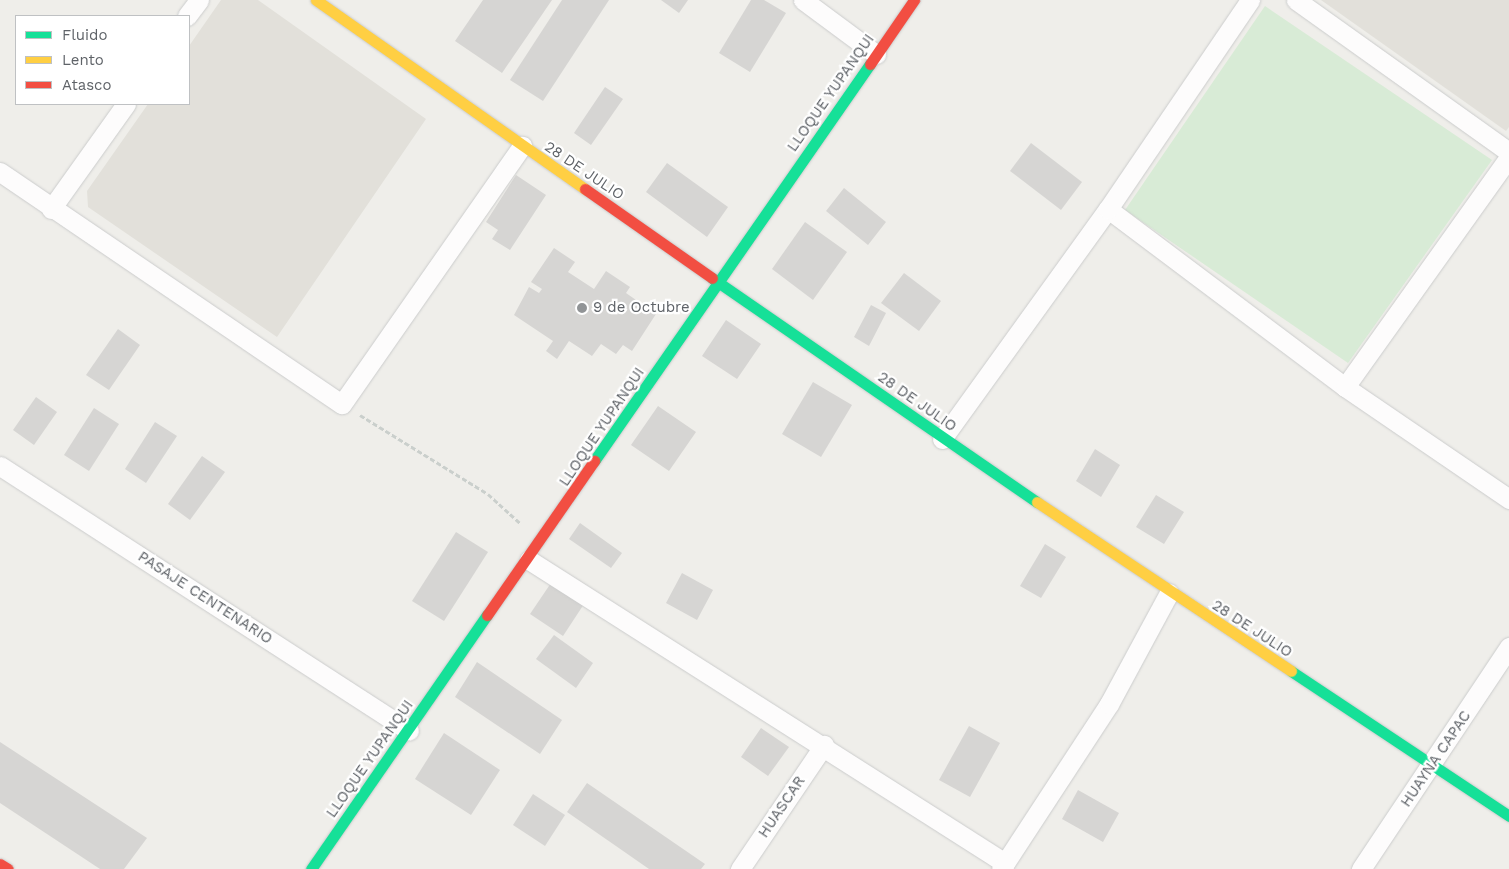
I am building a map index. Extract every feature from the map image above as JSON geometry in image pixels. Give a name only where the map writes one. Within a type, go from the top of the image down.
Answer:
[{"type":"street","points":[[188,15],[199,0]]},
{"type":"street","name":"28 DE JULIO","points":[[316,0],[522,146],[720,281],[942,439],[1169,593],[1434,765],[1509,816]]},
{"type":"street","points":[[803,0],[876,54]]},
{"type":"street","name":"LLOQUE YUPANQUI","points":[[311,869],[541,543],[914,0]]},
{"type":"street","points":[[942,439],[1108,209],[1250,0]]},
{"type":"street","points":[[1296,0],[1509,152]]},
{"type":"street","points":[[51,208],[125,105]]},
{"type":"street","points":[[0,172],[342,404],[522,146]]},
{"type":"street","points":[[1345,387],[1509,157]]},
{"type":"street","points":[[1108,209],[1345,387],[1509,499]]},
{"type":"street","name":"PASAJE CENTENARIO","points":[[0,466],[409,731]]},
{"type":"street","points":[[529,560],[824,745],[1003,866],[1109,704],[1169,593]]},
{"type":"street","name":"HUAYNA CAPAC","points":[[1361,869],[1434,765],[1509,647]]},
{"type":"street","name":"HUASCAR","points":[[740,869],[824,745]]},
{"type":"street","points":[[0,864],[8,869]]},
{"type":"path","points":[[342,404],[488,494],[541,543]]},
{"type":"shaded area","points":[[221,0],[258,0],[426,119],[277,337],[88,207],[87,191],[147,105],[190,105],[190,45]]},
{"type":"shaded area","points":[[1321,0],[1509,0],[1509,127],[1506,131]]},
{"type":"green space","points":[[1265,6],[1492,160],[1348,363],[1125,210]]},
{"type":"building","points":[[483,0],[552,0],[502,73],[455,41]]},
{"type":"building","points":[[562,0],[609,0],[543,101],[510,80]]},
{"type":"building","points":[[661,0],[688,0],[679,13]]},
{"type":"building","points":[[751,0],[764,0],[786,13],[750,72],[719,53]]},
{"type":"building","points":[[605,87],[623,99],[591,145],[574,133]]},
{"type":"building","points":[[1031,143],[1082,182],[1061,210],[1010,171]]},
{"type":"building","points":[[667,163],[728,207],[707,237],[646,192]]},
{"type":"building","points":[[516,175],[546,195],[510,250],[492,239],[498,230],[486,222]]},
{"type":"building","points":[[844,188],[886,222],[868,245],[826,211]]},
{"type":"building","points":[[805,222],[847,252],[813,300],[772,269]]},
{"type":"building","name":"9 de Octubre","points":[[554,248],[575,262],[568,272],[594,289],[606,271],[630,287],[626,293],[656,314],[632,351],[623,345],[616,354],[601,344],[592,356],[569,341],[557,359],[546,351],[553,341],[514,315],[529,287],[539,293],[542,289],[531,282]]},
{"type":"building","points":[[904,273],[941,301],[919,331],[881,303]]},
{"type":"building","points":[[871,305],[886,313],[869,346],[854,337]]},
{"type":"building","points":[[726,320],[761,344],[737,379],[702,356]]},
{"type":"building","points":[[118,329],[140,345],[109,390],[86,375]]},
{"type":"building","points":[[813,382],[852,405],[821,457],[782,434]]},
{"type":"building","points":[[36,397],[57,412],[34,445],[13,430]]},
{"type":"building","points":[[658,406],[696,432],[669,471],[631,445]]},
{"type":"building","points":[[94,408],[119,424],[89,471],[64,455]]},
{"type":"building","points":[[155,422],[177,436],[146,483],[125,469]]},
{"type":"building","points":[[1095,449],[1120,465],[1101,497],[1076,481]]},
{"type":"building","points":[[202,456],[225,472],[190,520],[168,504]]},
{"type":"building","points":[[1156,495],[1184,512],[1164,544],[1136,527]]},
{"type":"building","points":[[580,523],[622,553],[611,568],[569,539]]},
{"type":"building","points":[[456,532],[488,552],[444,621],[412,601]]},
{"type":"building","points":[[1045,544],[1066,557],[1041,598],[1020,586]]},
{"type":"building","points":[[682,573],[713,590],[697,620],[666,603]]},
{"type":"building","points":[[551,583],[584,604],[563,636],[530,614]]},
{"type":"building","points":[[554,635],[593,663],[576,688],[536,659]]},
{"type":"building","points":[[477,662],[562,720],[540,754],[455,697]]},
{"type":"building","points":[[969,726],[1000,743],[970,797],[939,780]]},
{"type":"building","points":[[761,728],[789,747],[768,776],[741,757]]},
{"type":"building","points":[[444,733],[500,770],[471,815],[415,779]]},
{"type":"building","points":[[0,742],[147,838],[124,869],[100,869],[0,803]]},
{"type":"building","points":[[587,783],[705,864],[701,869],[649,869],[567,812]]},
{"type":"building","points":[[1078,790],[1119,813],[1103,842],[1062,819]]},
{"type":"building","points":[[533,794],[565,815],[545,846],[513,825]]},
{"type":"traffic: fast","points":[[594,461],[870,64]]},
{"type":"traffic: fast","points":[[712,278],[1037,502]]},
{"type":"traffic: fast","points":[[311,869],[487,615]]},
{"type":"traffic: fast","points":[[1291,671],[1509,816]]},
{"type":"traffic: slow","points":[[316,0],[585,189]]},
{"type":"traffic: slow","points":[[1037,502],[1291,671]]},
{"type":"traffic: jam","points":[[870,64],[914,0]]},
{"type":"traffic: jam","points":[[585,189],[712,278]]},
{"type":"traffic: jam","points":[[487,615],[594,461]]},
{"type":"traffic: jam","points":[[0,864],[8,869]]},
{"type":"place","name":"9 de Octubre","points":[[582,308]]}]
